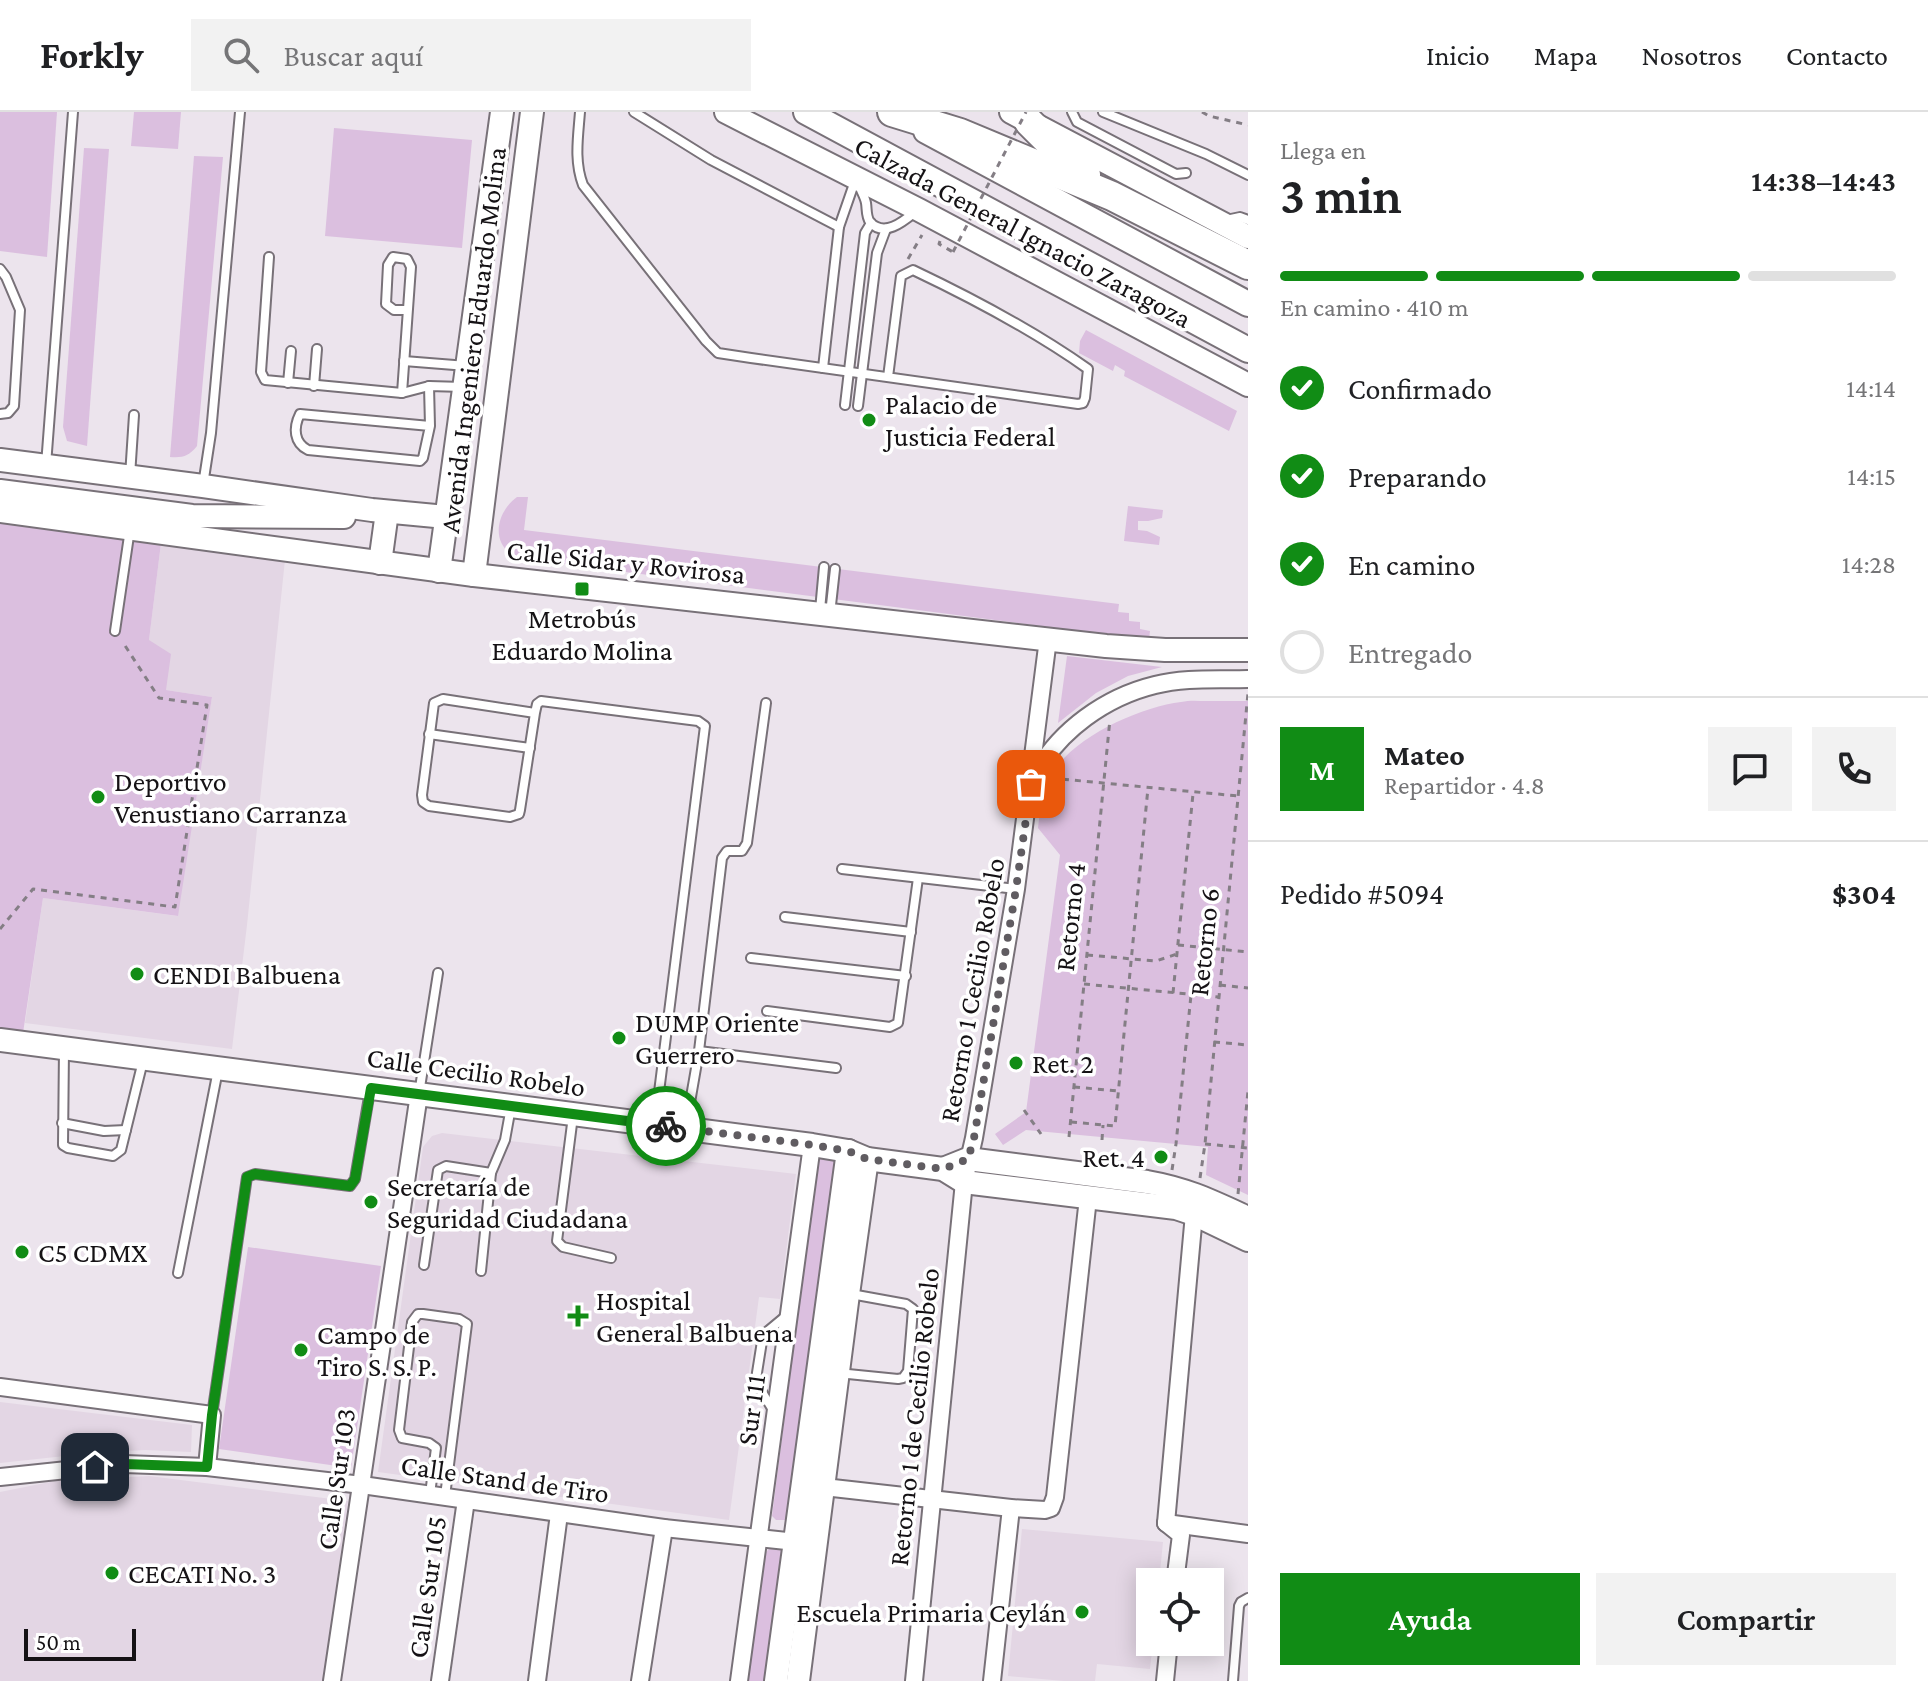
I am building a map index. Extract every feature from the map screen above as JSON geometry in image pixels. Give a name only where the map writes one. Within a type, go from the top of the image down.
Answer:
[{"type":"highway","points":[[892,112],[960,133],[1112,196],[1248,265]]},
{"type":"highway","points":[[1022,115],[1067,160],[1112,196]]},
{"type":"main road","name":"Calzada General Ignacio Zaragoza","points":[[806,112],[1248,350]]},
{"type":"main road","name":"Calzada General Ignacio Zaragoza","points":[[892,112],[1248,304]]},
{"type":"street","name":"Avenida Ingeniero Eduardo Molina","points":[[439,571],[502,112]]},
{"type":"street","name":"Avenida Ingeniero Eduardo Molina","points":[[474,575],[532,112]]},
{"type":"street","name":"Calzada General Ignacio Zaragoza","points":[[726,112],[856,177],[1248,385]]},
{"type":"street","points":[[1022,115],[1248,237]]},
{"type":"street","points":[[0,460],[380,511],[446,517]]},
{"type":"street","points":[[10,492],[192,516],[345,517],[380,511]]},
{"type":"street","name":"Calle Sidar y Rovirosa","points":[[0,511],[439,571],[1048,639],[1165,650],[1248,650]]},
{"type":"street","points":[[380,511],[380,563]]},
{"type":"street","points":[[192,516],[323,555]]},
{"type":"street","name":"Retorno 1 Cecilio Robelo","points":[[966,1170],[974,1138],[1033,780],[1048,639]]},
{"type":"street","points":[[1033,780],[1046,755],[1065,735],[1111,701],[1154,685],[1248,679]]},
{"type":"street","name":"Calle Cecilio Robelo","points":[[0,1040],[812,1145],[943,1169],[1145,1193],[1176,1208],[1195,1204],[1241,1215]]},
{"type":"street","name":"Calle Sur 103","points":[[332,1681],[419,1094]]},
{"type":"street","name":"Sur 111","points":[[739,1681],[812,1145]]},
{"type":"street","points":[[776,1681],[796,1542],[814,1486],[837,1373],[848,1294],[858,1155]]},
{"type":"street","points":[[798,1681],[814,1486],[858,1155]]},
{"type":"street","name":"Calle Cecilio Robelo","points":[[966,1170],[1088,1198],[1145,1193],[1169,1186],[1248,1240]]},
{"type":"street","name":"Retorno 1 de Cecilio Robelo","points":[[914,1681],[966,1170]]},
{"type":"street","points":[[814,1486],[1011,1508],[1051,1508],[1055,1497],[1088,1198]]},
{"type":"street","points":[[1166,1523],[1195,1204]]},
{"type":"street","points":[[0,1387],[212,1415],[207,1467]]},
{"type":"street","name":"Calle Stand de Tiro","points":[[0,1477],[124,1464],[207,1467],[438,1495],[664,1528],[796,1542]]},
{"type":"street","name":"Calle Sur 105","points":[[440,1681],[466,1500]]},
{"type":"street","points":[[992,1681],[1011,1508]]},
{"type":"street","points":[[537,1681],[559,1514]]},
{"type":"street","points":[[1166,1523],[1248,1534]]},
{"type":"street","points":[[1166,1523],[1181,1535],[1177,1568]]},
{"type":"street","points":[[640,1681],[664,1528]]},
{"type":"street","points":[[1165,1681],[1168,1656]]},
{"type":"lane","points":[[46,466],[73,112]]},
{"type":"lane","points":[[203,486],[211,433],[240,112]]},
{"type":"lane","points":[[580,112],[576,155],[577,170],[583,185],[718,353],[1078,404],[1083,403],[1085,398],[1088,369],[980,303],[913,270],[901,276],[888,377]]},
{"type":"lane","points":[[634,112],[711,160],[839,227]]},
{"type":"lane","points":[[1072,112],[1077,122],[1176,174],[1186,173]]},
{"type":"lane","points":[[1103,112],[1206,154],[1248,175]]},
{"type":"lane","points":[[823,368],[839,227],[856,177]]},
{"type":"lane","points":[[856,177],[871,223],[886,229],[899,226],[919,210]]},
{"type":"lane","points":[[1219,222],[1240,217],[1248,220]]},
{"type":"lane","points":[[845,405],[865,233],[871,223]]},
{"type":"lane","points":[[858,406],[877,253],[886,229]]},
{"type":"lane","points":[[269,257],[261,372],[265,380],[402,393],[466,377]]},
{"type":"lane","points":[[402,393],[410,262],[403,257],[393,257],[388,265],[386,304],[394,310],[407,310]]},
{"type":"lane","points":[[0,269],[20,310],[12,410],[0,414]]},
{"type":"lane","points":[[314,386],[317,349]]},
{"type":"lane","points":[[288,383],[291,351]]},
{"type":"lane","points":[[404,361],[466,377]]},
{"type":"lane","points":[[429,386],[430,426],[420,461],[308,450],[300,446],[296,438],[300,414],[430,426]]},
{"type":"lane","points":[[130,477],[134,415]]},
{"type":"lane","points":[[115,631],[130,529]]},
{"type":"lane","points":[[824,567],[825,614]]},
{"type":"lane","points":[[825,614],[835,569]]},
{"type":"lane","points":[[535,713],[438,700],[433,707],[429,734],[422,795],[425,805],[510,817],[519,814],[537,704],[546,701],[698,721],[705,726],[655,1125]]},
{"type":"lane","points":[[687,1129],[722,858],[727,851],[742,851],[747,843],[766,703]]},
{"type":"lane","points":[[429,734],[530,748]]},
{"type":"lane","points":[[842,869],[1016,889]]},
{"type":"lane","points":[[767,1011],[895,1026],[900,1019],[918,878]]},
{"type":"lane","points":[[785,917],[911,932]]},
{"type":"lane","points":[[751,958],[906,976]]},
{"type":"lane","points":[[419,1094],[438,973]]},
{"type":"lane","points":[[64,1048],[63,1145],[113,1156],[121,1150],[144,1057]]},
{"type":"lane","points":[[699,1051],[836,1068]]},
{"type":"lane","points":[[178,1273],[219,1067]]},
{"type":"lane","points":[[212,1415],[247,1177],[255,1174],[350,1186],[355,1179],[371,1088]]},
{"type":"lane","points":[[481,1271],[491,1173],[505,1140],[511,1106]]},
{"type":"lane","points":[[573,1115],[557,1241],[563,1247],[611,1258]]},
{"type":"lane","points":[[62,1123],[104,1131],[126,1130]]},
{"type":"lane","points":[[424,1265],[438,1170],[446,1166],[491,1173]]},
{"type":"lane","points":[[837,1373],[898,1379],[908,1371],[913,1309],[906,1304],[848,1294]]},
{"type":"lane","points":[[776,1414],[756,1379],[763,1335],[790,1313]]},
{"type":"lane","points":[[418,1314],[459,1319],[467,1324],[438,1495],[436,1448],[429,1443],[402,1438],[399,1430],[412,1322],[418,1314]]},
{"type":"lane","points":[[1233,1681],[1239,1606],[1248,1598]]},
{"type":"path","points":[[1202,112],[1248,125]]},
{"type":"path","points":[[953,252],[1022,115]]},
{"type":"path","points":[[0,929],[33,889],[175,907],[207,705],[159,698],[115,631]]},
{"type":"path","name":"Retorno 6","points":[[1195,1204],[1205,1144],[1248,693]]},
{"type":"path","name":"Retorno 4","points":[[1069,1137],[1111,701]]},
{"type":"path","points":[[1033,780],[1103,783],[1238,796]]},
{"type":"path","points":[[1071,1122],[1115,1126],[1148,788]]},
{"type":"path","points":[[1173,993],[1193,792]]},
{"type":"path","points":[[1178,945],[1248,952]]},
{"type":"path","points":[[1087,955],[1156,961],[1177,954]]},
{"type":"path","points":[[1084,984],[1219,997]]},
{"type":"path","points":[[1220,985],[1248,988]]},
{"type":"path","points":[[1169,1186],[1176,1150],[1191,995]]},
{"type":"path","points":[[1214,1042],[1248,1045]]},
{"type":"path","points":[[1074,1087],[1118,1091]]},
{"type":"path","points":[[1241,1215],[1238,1191],[1245,1148],[1248,1091]]},
{"type":"path","points":[[1024,1110],[1041,1134]]},
{"type":"path","points":[[1102,1140],[1103,1125]]},
{"type":"path","points":[[1205,1144],[1245,1148]]},
{"type":"shaded area","points":[[0,112],[57,112],[47,257],[0,251]]},
{"type":"shaded area","points":[[134,112],[181,112],[178,149],[131,146]]},
{"type":"shaded area","points":[[334,128],[472,140],[462,248],[325,236]]},
{"type":"shaded area","points":[[84,148],[109,149],[87,446],[67,441],[63,427]]},
{"type":"shaded area","points":[[194,156],[223,157],[197,446],[185,456],[170,457]]},
{"type":"shaded area","points":[[1086,330],[1237,411],[1229,431],[1124,376],[1125,371],[1115,365],[1113,371],[1079,353],[1080,341]]},
{"type":"shaded area","points":[[517,497],[528,497],[524,530],[1119,604],[1118,612],[1129,613],[1129,621],[1140,622],[1140,629],[1150,631],[1149,640],[518,558],[503,546],[499,529],[504,512]]},
{"type":"shaded area","points":[[1128,506],[1163,510],[1162,518],[1138,521],[1138,530],[1160,537],[1159,545],[1124,541]]},
{"type":"shaded area","name":"Deportivo Venustiano Carranza","points":[[0,515],[162,535],[149,640],[171,654],[166,690],[212,697],[178,916],[43,898],[23,1033],[0,1029]]},
{"type":"shaded area","points":[[162,535],[286,550],[232,1049],[25,1023],[43,898],[177,916],[212,697],[166,690],[149,640]]},
{"type":"shaded area","points":[[1067,656],[1162,667],[1128,676],[1096,693],[1058,723]]},
{"type":"shaded area","points":[[1188,701],[1248,701],[1248,1195],[1206,1175],[1208,1147],[1026,1130],[1003,1145],[995,1134],[1026,1112],[1060,855],[1038,828],[1049,779],[1058,764],[1088,738],[1126,718],[1164,705]]},
{"type":"shaded area","name":"Hospital General Balbuena","points":[[442,1133],[796,1174],[780,1299],[759,1297],[729,1520],[378,1472],[423,1147],[432,1136]]},
{"type":"shaded area","points":[[822,1157],[838,1159],[791,1520],[776,1520],[772,1516],[817,1164]]},
{"type":"shaded area","name":"Campo de Tiro S. S. P.","points":[[248,1247],[381,1266],[351,1468],[219,1449]]},
{"type":"shaded area","points":[[0,1402],[192,1425],[191,1452],[102,1452],[0,1463]]},
{"type":"shaded area","points":[[149,1476],[348,1501],[323,1681],[0,1681],[0,1492],[55,1481]]},
{"type":"shaded area","name":"Escuela Primaria Ceylán","points":[[1022,1529],[1163,1542],[1160,1568],[1136,1568],[1136,1656],[1151,1656],[1150,1669],[1097,1664],[1095,1681],[1008,1676]]},
{"type":"shaded area","points":[[771,1547],[785,1550],[770,1681],[747,1681],[765,1553]]},
{"type":"way so far","points":[[666,1126],[812,1145],[848,1151],[867,1159],[943,1169],[968,1159],[1016,889],[1031,784]]},
{"type":"place","name":"Palacio de Justicia Federal","points":[[869,420]]},
{"type":"place","name":"Metrobús Eduardo Molina","points":[[582,589]]},
{"type":"place","name":"Deportivo Venustiano Carranza","points":[[98,797]]},
{"type":"place","name":"CENDI Balbuena","points":[[137,974]]},
{"type":"place","name":"DUMP Oriente Guerrero","points":[[619,1038]]},
{"type":"place","name":"Ret. 2","points":[[1016,1063]]},
{"type":"place","name":"Ret. 4","points":[[1161,1157]]},
{"type":"place","name":"Secretaría de Seguridad Ciudadana","points":[[371,1202]]},
{"type":"place","name":"C5 CDMX","points":[[22,1252]]},
{"type":"place","name":"Hospital General Balbuena","points":[[578,1316]]},
{"type":"place","name":"Campo de Tiro S. S. P.","points":[[301,1350]]},
{"type":"place","name":"CECATI No. 3","points":[[112,1573]]},
{"type":"place","name":"Escuela Primaria Ceylán","points":[[1082,1612]]},
{"type":"route","points":[[95,1467],[124,1464],[207,1467],[245,1181],[255,1174],[350,1186],[355,1179],[371,1088],[666,1126]]}]
